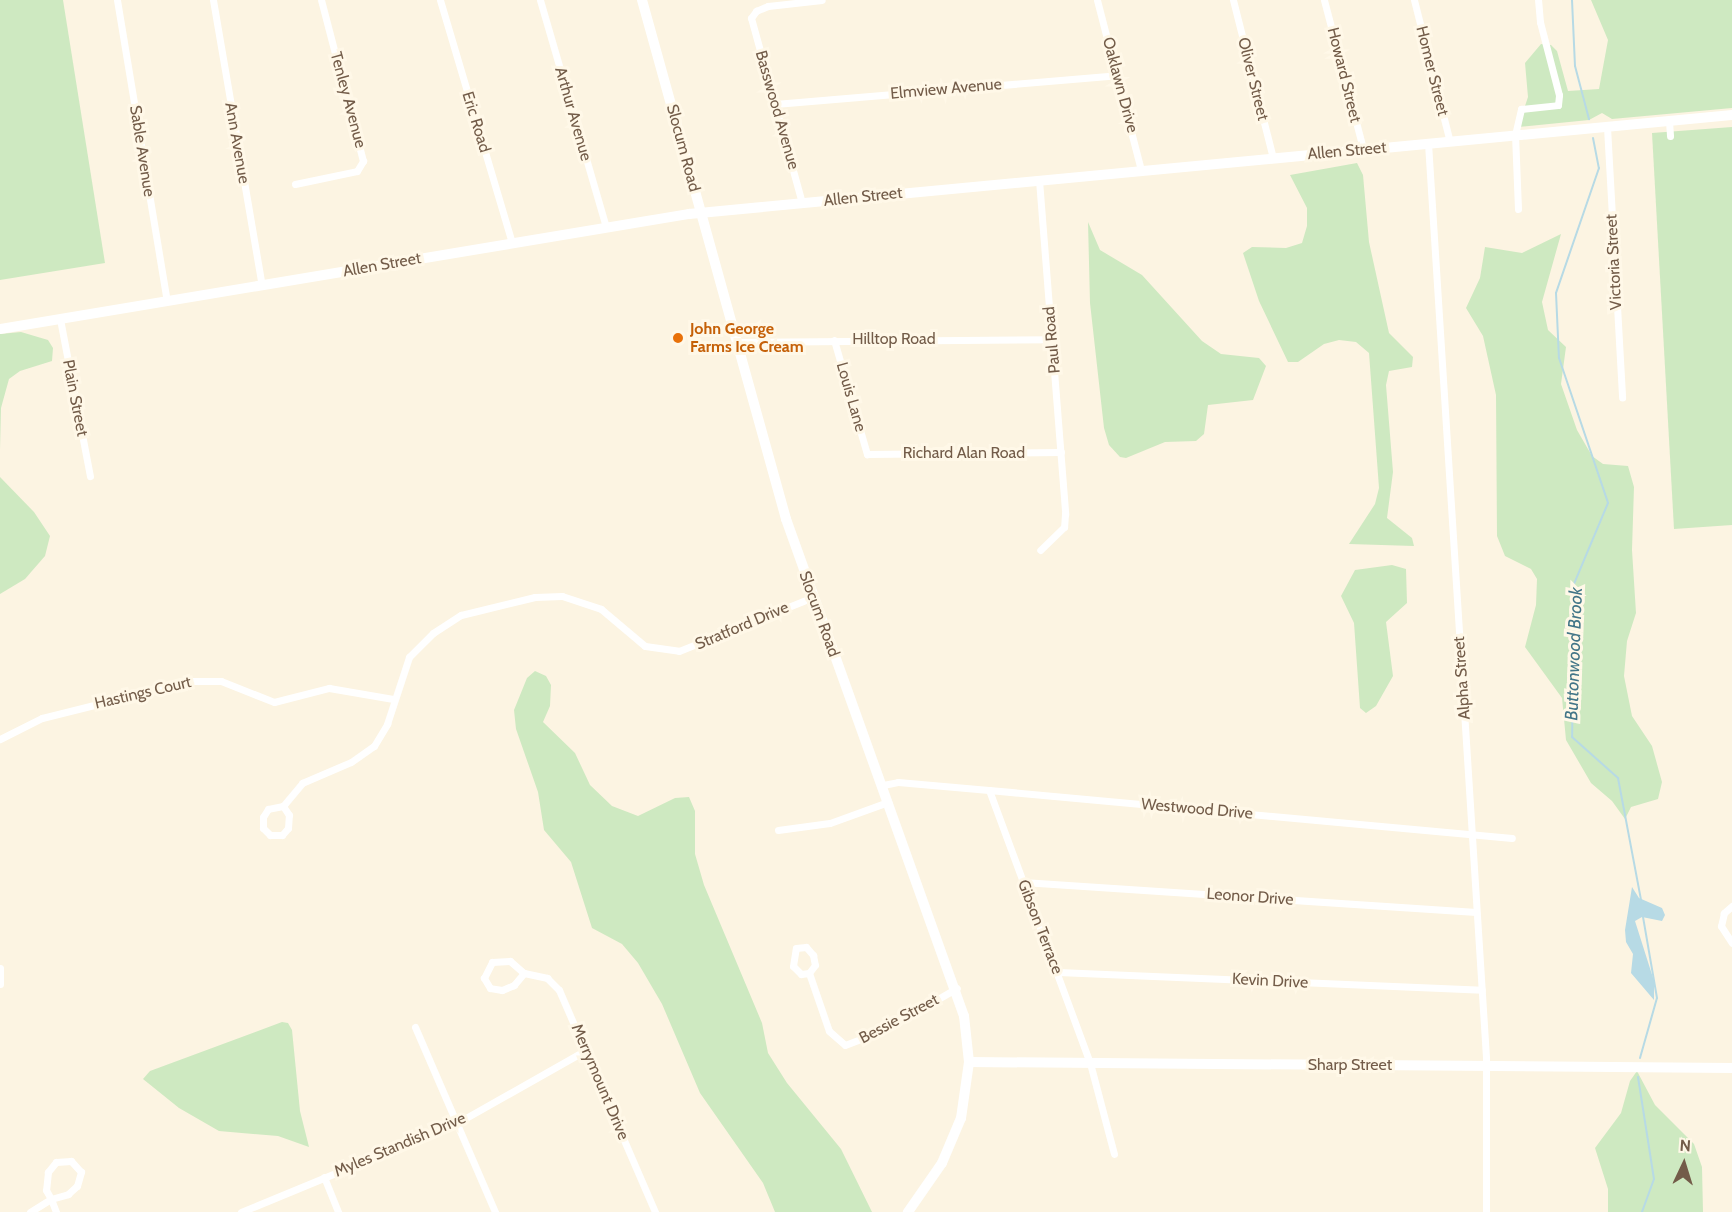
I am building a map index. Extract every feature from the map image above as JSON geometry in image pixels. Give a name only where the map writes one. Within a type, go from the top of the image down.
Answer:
[{"type":"street","name":"Sable Avenue","points":[[117,0],[167,301]]},
{"type":"street","name":"Ann Avenue","points":[[213,0],[262,286]]},
{"type":"street","name":"Tenley Avenue","points":[[295,184],[355,172],[363,161],[321,0]]},
{"type":"street","name":"Eric Road","points":[[440,0],[512,243]]},
{"type":"street","name":"Arthur Avenue","points":[[540,0],[606,227]]},
{"type":"street","name":"Slocum Road","points":[[642,0],[786,519],[957,988],[966,1026],[969,1062],[963,1106],[952,1142],[937,1174],[908,1212]]},
{"type":"street","points":[[806,1],[822,0]]},
{"type":"street","name":"Oaklawn Drive","points":[[1097,0],[1141,170]]},
{"type":"street","name":"Oliver Street","points":[[1233,0],[1273,158]]},
{"type":"street","name":"Howard Street","points":[[1324,0],[1363,149]]},
{"type":"street","name":"Homer Street","points":[[1414,0],[1450,142]]},
{"type":"street","points":[[1518,209],[1515,135],[1521,109],[1557,105],[1559,95],[1540,22],[1538,0]]},
{"type":"street","name":"Basswood Avenue","points":[[802,203],[752,17],[764,7],[806,1]]},
{"type":"street","name":"Elmview Avenue","points":[[775,104],[1117,75]]},
{"type":"street","name":"Allen Street","points":[[0,329],[701,213],[1732,115]]},
{"type":"street","points":[[1669,121],[1670,136]]},
{"type":"street","name":"Victoria Street","points":[[1607,127],[1622,398]]},
{"type":"street","name":"Alpha Street","points":[[1428,143],[1482,990],[1486,1066],[1486,1212]]},
{"type":"street","name":"Paul Road","points":[[1039,180],[1065,500],[1064,527],[1040,550]]},
{"type":"street","name":"Plain Street","points":[[60,319],[90,476]]},
{"type":"street","name":"Hilltop Road","points":[[737,342],[1052,339]]},
{"type":"street","name":"Louis Lane","points":[[834,340],[867,454]]},
{"type":"street","name":"Richard Alan Road","points":[[867,454],[1061,452]]},
{"type":"street","name":"Stratford Drive","points":[[283,806],[289,815],[288,828],[282,835],[270,835],[263,828],[262,817],[268,809],[283,806],[310,777],[351,762],[374,746],[387,724],[403,670],[418,646],[448,622],[481,609],[546,596],[578,599],[606,613],[645,646],[679,651],[699,646],[729,629],[813,597]]},
{"type":"street","name":"Hastings Court","points":[[0,739],[42,718],[190,681],[221,681],[274,702],[329,688],[393,699]]},
{"type":"street","name":"Westwood Drive","points":[[883,785],[898,782],[1512,838]]},
{"type":"street","name":"Gibson Terrace","points":[[989,790],[1090,1063],[1114,1154]]},
{"type":"street","points":[[778,830],[830,823],[888,802]]},
{"type":"street","name":"Leonor Drive","points":[[1023,882],[1476,912]]},
{"type":"street","points":[[1732,906],[1724,913],[1721,926],[1732,943]]},
{"type":"street","name":"Merrymount Drive","points":[[524,973],[511,987],[502,990],[489,988],[484,978],[488,966],[494,961],[514,963],[524,973],[542,976],[555,984],[586,1050],[655,1212]]},
{"type":"street","points":[[0,968],[0,984]]},
{"type":"street","name":"Kevin Drive","points":[[1058,972],[1482,990]]},
{"type":"street","name":"Bessie Street","points":[[809,973],[829,1031],[839,1043],[859,1041],[957,988]]},
{"type":"street","points":[[415,1027],[495,1212]]},
{"type":"street","name":"Myles Standish Drive","points":[[241,1212],[457,1123],[586,1050]]},
{"type":"street","name":"Sharp Street","points":[[969,1062],[1732,1068]]},
{"type":"street","points":[[30,1212],[51,1199],[77,1186],[81,1175],[74,1162],[61,1160],[49,1168],[46,1187],[51,1199],[56,1212]]},
{"type":"street","points":[[324,1177],[338,1212]]},
{"type":"green space","points":[[0,0],[63,0],[105,263],[0,280]]},
{"type":"green space","points":[[1591,0],[1732,0],[1732,108],[1612,119],[1602,113],[1589,120],[1518,127],[1528,97],[1525,63],[1541,44],[1551,45],[1557,51],[1568,91],[1599,89],[1608,40]]},
{"type":"green space","points":[[1732,127],[1732,525],[1674,529],[1652,133]]},
{"type":"green space","points":[[1357,163],[1363,175],[1369,242],[1389,333],[1413,357],[1412,367],[1389,371],[1386,385],[1393,472],[1387,518],[1412,538],[1414,546],[1349,544],[1375,504],[1379,488],[1369,353],[1356,342],[1339,340],[1324,344],[1298,362],[1288,362],[1259,301],[1243,253],[1252,247],[1286,248],[1302,243],[1307,226],[1307,208],[1290,175]]},
{"type":"green space","points":[[1088,222],[1100,250],[1142,275],[1202,341],[1221,354],[1259,358],[1266,366],[1253,400],[1208,405],[1204,434],[1196,441],[1165,442],[1126,458],[1120,457],[1109,445],[1104,428],[1090,303]]},
{"type":"green space","points":[[1561,234],[1542,302],[1548,330],[1566,347],[1561,384],[1577,430],[1592,456],[1603,464],[1628,466],[1634,487],[1632,550],[1636,613],[1627,641],[1624,676],[1632,716],[1652,746],[1662,782],[1658,799],[1631,807],[1625,819],[1612,801],[1591,783],[1566,740],[1562,698],[1525,647],[1536,605],[1537,579],[1531,569],[1505,556],[1497,536],[1496,395],[1483,336],[1466,308],[1480,278],[1485,247],[1522,253]]},
{"type":"green space","points":[[21,332],[48,340],[53,348],[52,361],[20,371],[9,379],[1,408],[0,450],[0,334]]},
{"type":"green space","points":[[0,477],[34,512],[50,536],[45,556],[25,579],[0,594]]},
{"type":"green space","points":[[1392,565],[1406,569],[1407,603],[1386,622],[1393,676],[1376,706],[1366,713],[1360,708],[1354,623],[1341,596],[1355,570]]},
{"type":"green space","points":[[535,671],[546,676],[551,685],[550,706],[543,722],[575,753],[590,785],[612,806],[638,816],[675,798],[689,797],[695,811],[695,854],[704,885],[762,1023],[768,1053],[787,1083],[841,1149],[872,1212],[775,1212],[763,1183],[700,1093],[662,1004],[638,963],[622,944],[592,928],[571,862],[544,830],[538,792],[516,729],[514,710],[527,678]]},
{"type":"green space","points":[[282,1022],[288,1023],[292,1030],[300,1111],[309,1147],[278,1136],[219,1131],[179,1108],[143,1079],[150,1071]]},
{"type":"green space","points":[[1637,1071],[1655,1105],[1694,1144],[1702,1167],[1703,1212],[1608,1212],[1608,1189],[1595,1148],[1621,1113],[1630,1081]]},
{"type":"water","points":[[1632,887],[1639,898],[1662,908],[1665,915],[1662,921],[1642,917],[1635,921],[1654,981],[1654,1000],[1631,973],[1633,954],[1626,942],[1625,930]]},
{"type":"waterway","name":"Buttonwood Brook","points":[[1572,0],[1575,66],[1589,119]]},
{"type":"waterway","name":"Buttonwood Brook","points":[[1593,138],[1599,168],[1556,293],[1559,358],[1608,503],[1574,584],[1572,737],[1618,778],[1641,900]]},
{"type":"waterway","name":"Buttonwood Brook","points":[[1640,1058],[1657,998],[1643,917]]},
{"type":"waterway","name":"Buttonwood Brook","points":[[1638,1077],[1654,1179],[1642,1212]]},
{"type":"place","name":"John George Farms Ice Cream","points":[[678,338]]}]
